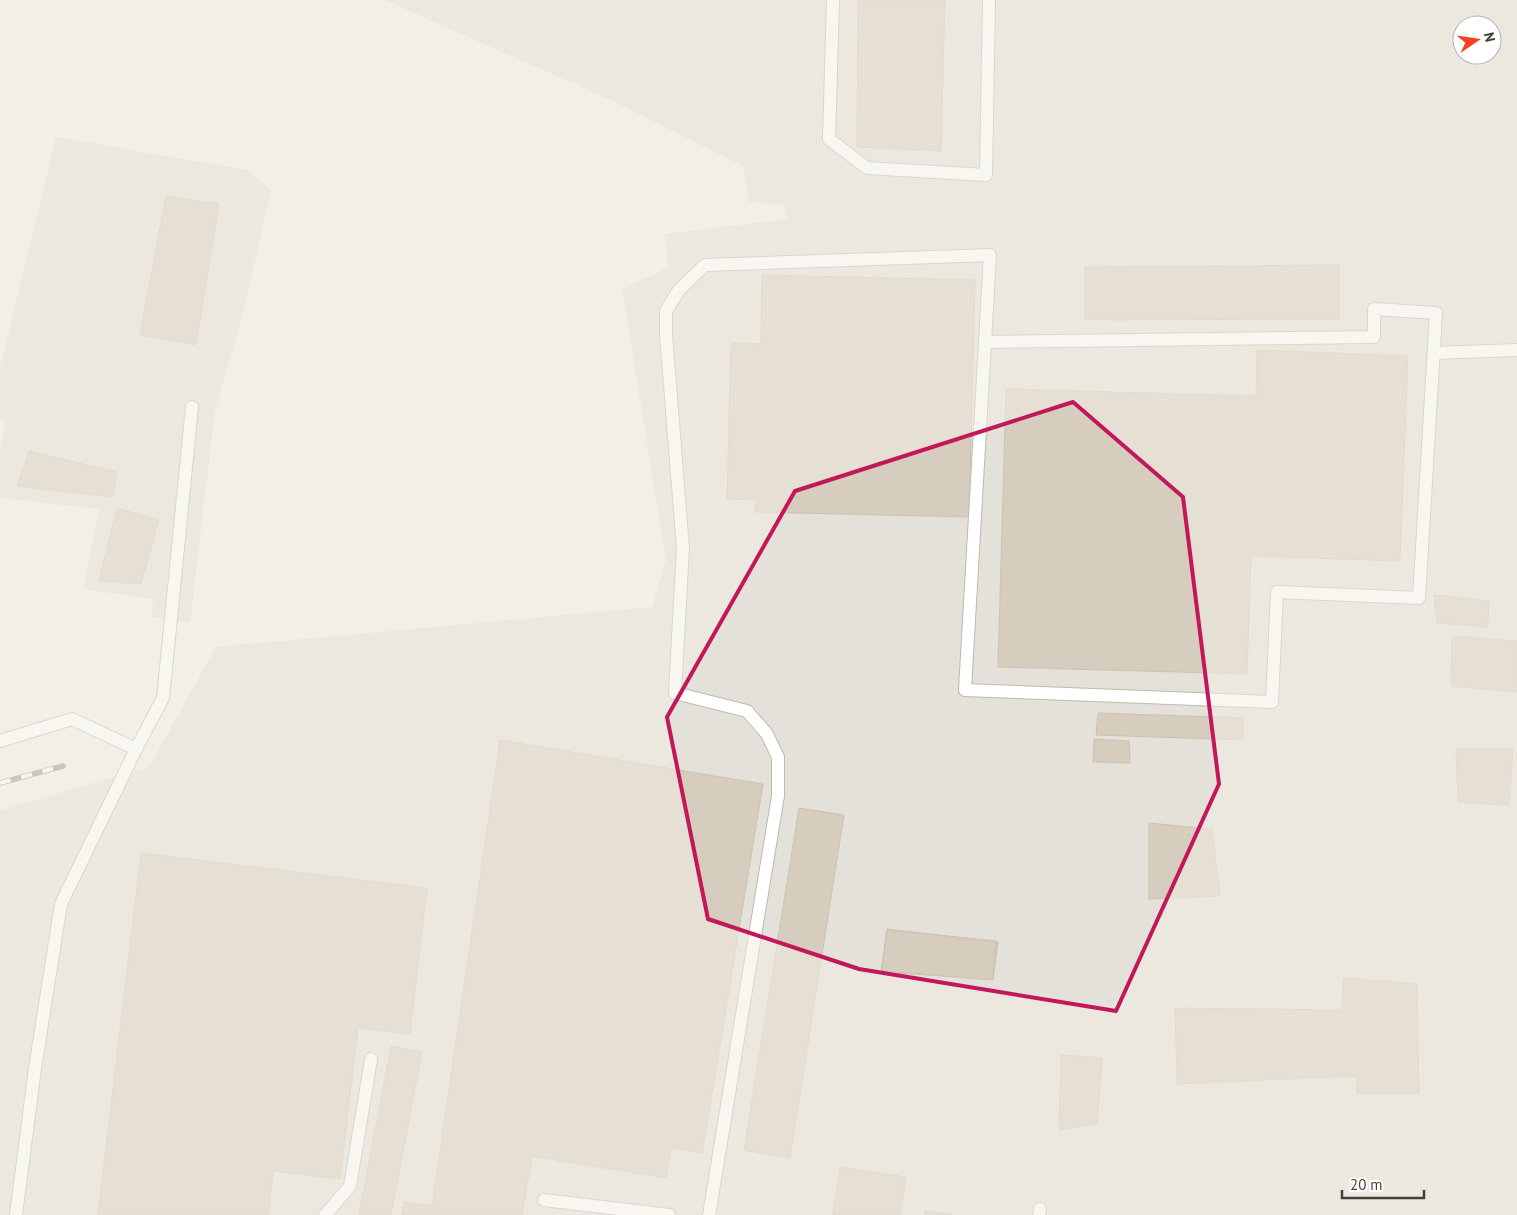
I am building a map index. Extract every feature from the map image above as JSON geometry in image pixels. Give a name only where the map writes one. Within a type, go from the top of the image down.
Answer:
[{"type":"lane","points":[[833,0],[829,139],[867,168],[986,175],[988,0]]},
{"type":"lane","points":[[709,1215],[778,796],[778,757],[767,734],[747,711],[675,693],[683,548],[666,335],[666,311],[679,290],[705,265],[990,255],[985,342],[965,690],[1272,702],[1277,592],[1419,598],[1436,314],[1374,310],[1374,337],[985,342]]},
{"type":"lane","points":[[1434,353],[1517,350]]},
{"type":"lane","points":[[16,1215],[35,1068],[61,904],[136,749],[163,698],[192,407]]},
{"type":"lane","points":[[0,741],[72,719],[136,749]]},
{"type":"lane","points":[[325,1215],[350,1186],[371,1059]]},
{"type":"lane","points":[[544,1200],[669,1215]]},
{"type":"highlighted area","points":[[1073,402],[1183,497],[1219,784],[1116,1011],[859,969],[708,919],[667,717],[795,491]]},
{"type":"shaded area","points":[[385,0],[1517,0],[1517,1215],[0,1215],[0,810],[149,767],[216,647],[652,607],[666,560],[622,289],[668,268],[665,234],[787,219],[784,205],[749,202],[743,166],[615,102]]},
{"type":"shaded area","points":[[56,137],[248,170],[271,191],[241,321],[215,410],[190,623],[152,617],[153,599],[83,589],[99,509],[0,498],[0,447],[6,422],[0,420],[0,368]]},
{"type":"building","points":[[858,0],[945,0],[941,151],[857,147]]},
{"type":"building","points":[[166,196],[219,204],[196,345],[140,335]]},
{"type":"building","points":[[1339,265],[1339,319],[1085,320],[1085,267]]},
{"type":"building","points":[[762,275],[975,280],[969,517],[755,512],[756,500],[727,499],[731,343],[761,344]]},
{"type":"building","points":[[1257,350],[1408,356],[1400,561],[1251,556],[1247,674],[998,667],[1006,389],[1256,396]]},
{"type":"building","points":[[29,451],[117,472],[113,497],[17,486]]},
{"type":"building","points":[[117,508],[159,520],[141,584],[99,581]]},
{"type":"building","points":[[1434,595],[1489,601],[1488,627],[1437,623]]},
{"type":"building","points":[[1452,636],[1517,641],[1517,692],[1451,686]]},
{"type":"building","points":[[1098,713],[1243,718],[1243,740],[1096,735]]},
{"type":"building","points":[[1094,739],[1129,741],[1130,763],[1093,762]]},
{"type":"building","points":[[500,740],[763,784],[702,1153],[671,1148],[666,1178],[532,1156],[522,1215],[402,1215],[404,1202],[432,1206]]},
{"type":"building","points":[[1456,749],[1513,749],[1509,805],[1458,802]]},
{"type":"building","points":[[799,808],[844,815],[790,1158],[744,1150]]},
{"type":"building","points":[[1149,823],[1212,829],[1220,896],[1149,899]]},
{"type":"building","points":[[141,853],[427,888],[410,1034],[358,1028],[340,1179],[273,1171],[268,1215],[98,1215]]},
{"type":"building","points":[[887,929],[998,942],[993,979],[881,972]]},
{"type":"building","points":[[887,930],[996,941],[993,980],[882,971]]},
{"type":"building","points":[[1343,978],[1417,984],[1419,1094],[1357,1094],[1357,1076],[1177,1084],[1175,1008],[1342,1010]]},
{"type":"building","points":[[391,1046],[422,1052],[391,1215],[359,1215]]},
{"type":"building","points":[[1061,1055],[1102,1058],[1097,1124],[1059,1130]]},
{"type":"building","points":[[840,1167],[906,1177],[900,1215],[833,1215]]},
{"type":"building","points":[[925,1211],[954,1215],[925,1215]]},
{"type":"railway","points":[[0,783],[63,766]]}]
